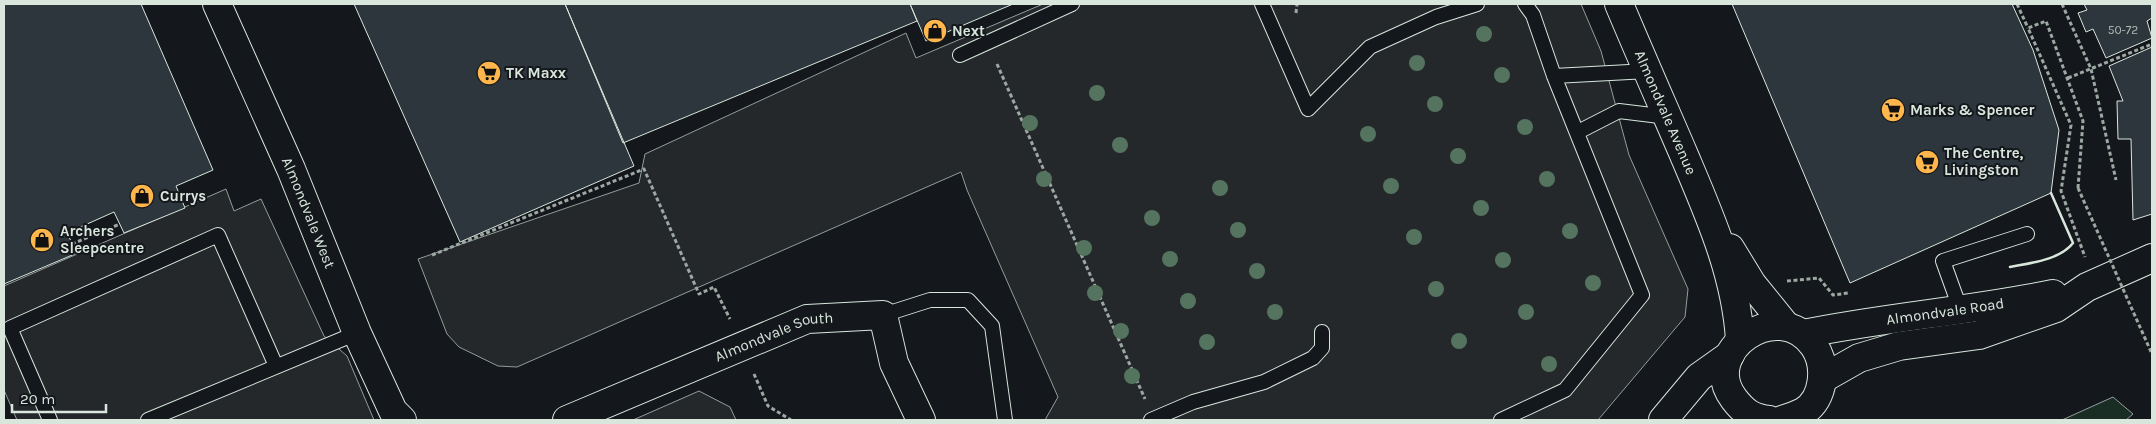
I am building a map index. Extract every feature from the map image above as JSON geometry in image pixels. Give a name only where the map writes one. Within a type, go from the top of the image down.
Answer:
[{"type":"street","name":"Almondvale West","points":[[216,4],[292,169],[357,333],[393,411],[402,420]]},
{"type":"street","name":"Almondvale Avenue","points":[[1619,4],[1712,220],[1727,268],[1738,316],[1734,347],[1726,373],[1730,393],[1744,411],[1756,418],[1769,420]]},
{"type":"street","name":"Almondvale Avenue","points":[[1712,220],[1752,284],[1795,330],[1814,346],[1820,358],[1822,379]]},
{"type":"street","name":"Almondvale Road","points":[[1734,347],[1764,326],[1795,330],[1961,311],[2082,275],[2152,258]]},
{"type":"street","name":"Almondvale Road","points":[[1822,379],[1859,358],[1899,346],[1978,335],[2056,308],[2082,275]]},
{"type":"street","points":[[883,315],[894,363],[920,420]]},
{"type":"street","name":"Almondvale South","points":[[567,420],[807,319],[883,315]]},
{"type":"street","points":[[1664,420],[1699,377],[1734,347]]},
{"type":"street","points":[[1782,420],[1804,411],[1813,402],[1822,379]]},
{"type":"lane","points":[[960,55],[1072,4]]},
{"type":"lane","points":[[1262,4],[1308,109],[1370,47],[1436,17],[1477,4]]},
{"type":"lane","points":[[1501,420],[1565,390],[1642,294],[1554,76],[1533,15],[1525,4]]},
{"type":"lane","points":[[1554,76],[1648,72]]},
{"type":"lane","points":[[1578,132],[1618,111],[1668,116]]},
{"type":"lane","points":[[1961,311],[1944,260],[2027,234]]},
{"type":"lane","points":[[50,420],[10,328],[218,235],[276,366]]},
{"type":"lane","points":[[883,315],[930,300],[968,300],[992,326],[1005,420]]},
{"type":"lane","points":[[1152,420],[1193,402],[1264,382],[1313,358],[1322,348],[1322,332]]},
{"type":"lane","points":[[148,420],[357,333]]},
{"type":"path","points":[[1296,13],[1297,4]]},
{"type":"path","points":[[2018,4],[2071,125],[2061,191],[2086,259],[2082,275]]},
{"type":"path","points":[[2062,4],[2091,69],[2116,180]]},
{"type":"path","points":[[2028,28],[2046,21],[2068,78],[2083,121],[2078,188],[2152,354]]},
{"type":"path","points":[[996,38],[1004,55],[995,59],[1152,420]]},
{"type":"path","points":[[2068,78],[2152,44]]},
{"type":"path","points":[[432,255],[644,169],[699,294],[714,287],[730,320]]},
{"type":"path","points":[[72,244],[120,224]]},
{"type":"path","points":[[1752,284],[1819,278],[1832,294],[1851,293]]},
{"type":"path","points":[[752,368],[768,406],[791,420]]},
{"type":"green space","points":[[2113,397],[2133,414],[2126,420],[2062,420]]},
{"type":"shaded area","points":[[1043,4],[1581,4],[1601,51],[1629,155],[1688,289],[1685,317],[1598,420],[1045,420],[1058,397],[967,190],[961,172],[517,367],[498,366],[459,347],[447,334],[418,259],[639,183],[645,154],[906,33],[916,58]]},
{"type":"shaded area","points":[[226,189],[234,211],[261,199],[324,336],[347,356],[374,420],[17,420],[4,390],[4,286]]},
{"type":"shaded area","points":[[699,391],[730,407],[736,420],[633,420]]},
{"type":"building","points":[[4,4],[141,4],[213,170],[176,186],[185,208],[124,233],[114,212],[67,233],[77,253],[4,284]]},
{"type":"building","name":"TK Maxx","points":[[354,4],[565,4],[634,166],[460,242]]},
{"type":"building","points":[[565,4],[910,4],[917,21],[623,143]]},
{"type":"building","name":"Next","points":[[910,4],[1013,4],[926,41]]},
{"type":"building","name":"The Centre, Livingston","points":[[1732,4],[2012,4],[2033,50],[2059,130],[2051,193],[1850,283]]},
{"type":"building","points":[[2084,4],[2152,4],[2152,18],[2147,21],[2152,38],[2106,58],[2093,29],[2086,32],[2078,13],[2087,10]]},
{"type":"building","points":[[2152,47],[2152,214],[2133,220],[2131,139],[2118,139],[2117,101],[2123,101],[2109,66]]},
{"type":"wall","points":[[2010,267],[2053,257],[2073,243],[2051,193]]},
{"type":"place","name":"Next","points":[[935,31]]},
{"type":"place","name":"TK Maxx","points":[[489,73]]},
{"type":"place","name":"Marks & Spencer","points":[[1893,110]]},
{"type":"place","name":"The Centre, Livingston","points":[[1927,162]]},
{"type":"place","name":"Currys","points":[[142,196]]},
{"type":"place","name":"Archers Sleepcentre","points":[[42,240]]}]
